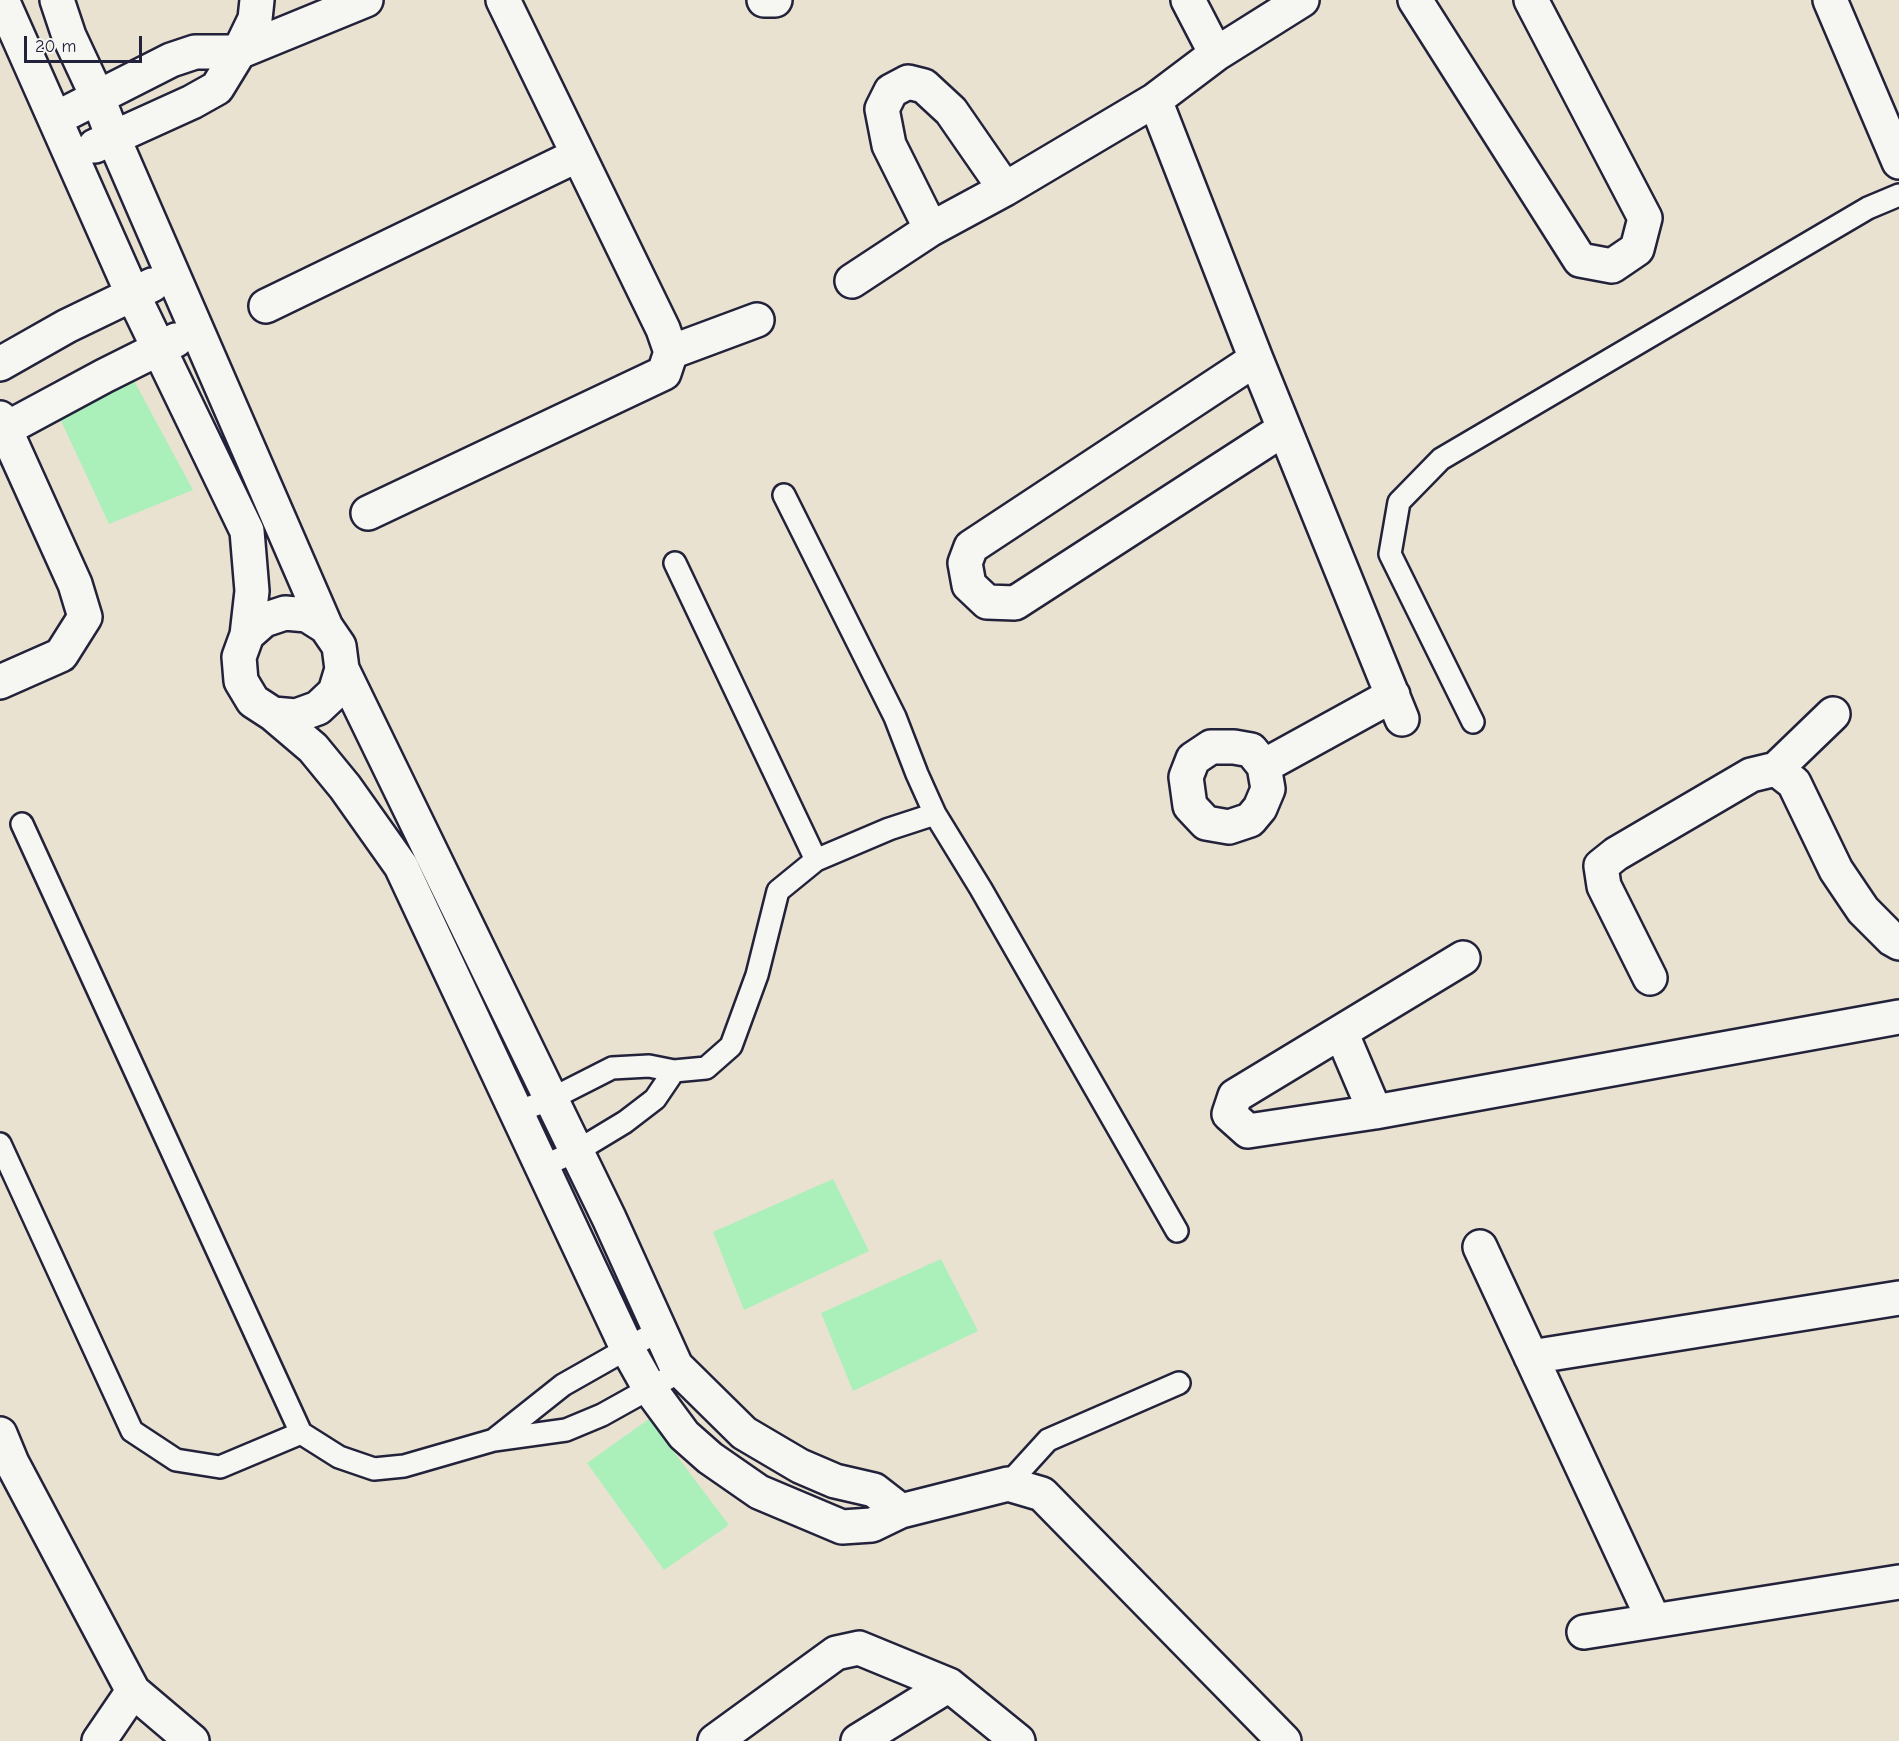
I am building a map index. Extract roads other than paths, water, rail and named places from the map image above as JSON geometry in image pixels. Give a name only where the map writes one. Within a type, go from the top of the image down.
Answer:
[{"type":"street","points":[[2,0],[133,295],[247,531],[252,591],[247,635],[239,657],[241,681],[253,701],[273,714],[313,748],[345,787],[401,866],[627,1348],[650,1389],[684,1435],[710,1458],[759,1492],[842,1527],[872,1525],[901,1511],[1008,1484],[1042,1494],[1284,1741]]},
{"type":"street","points":[[57,0],[69,36],[98,98],[326,627],[339,646],[342,669],[577,1151],[676,1366],[744,1433],[800,1466],[835,1480],[874,1490],[901,1511]]},
{"type":"street","points":[[72,158],[217,88],[239,52],[255,19],[257,0]]},
{"type":"street","points":[[55,119],[171,60],[195,51],[239,52],[366,0]]},
{"type":"street","points":[[368,513],[664,373],[671,352],[663,329],[503,0]]},
{"type":"street","points":[[764,0],[775,0]]},
{"type":"street","points":[[1188,0],[1216,54]]},
{"type":"street","points":[[1415,0],[1580,260],[1612,266],[1637,249],[1646,218],[1531,0]]},
{"type":"street","points":[[1830,0],[1899,162]]},
{"type":"street","points":[[852,281],[931,229],[1005,189],[1155,100],[1287,4]]},
{"type":"street","points":[[931,229],[888,145],[882,109],[891,91],[908,82],[924,86],[951,111],[1005,189]]},
{"type":"street","points":[[1155,100],[1256,359],[1397,707],[1264,766]]},
{"type":"street","points":[[266,306],[578,155]]},
{"type":"street","points":[[0,364],[67,326],[172,274]]},
{"type":"street","points":[[671,352],[757,320]]},
{"type":"street","points":[[0,682],[62,655],[85,617],[75,584],[2,427],[197,330]]},
{"type":"street","points":[[1256,359],[971,547],[966,563],[969,585],[987,602],[1015,603],[1284,429]]},
{"type":"street","points":[[247,635],[264,620],[285,613],[307,615],[326,627]]},
{"type":"street","points":[[273,714],[296,716],[318,708],[335,692],[342,669]]},
{"type":"street","points":[[1650,978],[1604,886],[1601,866],[1616,854],[1751,775],[1776,769],[1833,714]]},
{"type":"street","points":[[1776,769],[1794,783],[1836,870],[1863,910],[1899,943]]},
{"type":"street","points":[[1463,957],[1235,1096],[1229,1114],[1248,1131],[1375,1112],[1899,1017]]},
{"type":"street","points":[[1341,1032],[1375,1112]]},
{"type":"street","points":[[1480,1247],[1654,1621]]},
{"type":"street","points":[[1531,1357],[1899,1298]]},
{"type":"street","points":[[684,1435],[715,1405]]},
{"type":"street","points":[[0,1434],[12,1463],[133,1691],[192,1741]]},
{"type":"street","points":[[789,1505],[800,1466]]},
{"type":"street","points":[[1584,1632],[1899,1582]]},
{"type":"street","points":[[715,1741],[836,1653],[859,1648],[949,1685],[1018,1741]]},
{"type":"street","points":[[858,1741],[949,1685]]},
{"type":"street","points":[[99,1741],[133,1691]]},
{"type":"lane","points":[[1473,722],[1390,554],[1399,502],[1442,459],[1868,208],[1899,195]]},
{"type":"lane","points":[[784,495],[895,717],[917,774],[936,814],[1177,1232]]},
{"type":"lane","points":[[675,563],[816,860]]},
{"type":"lane","points":[[517,1112],[551,1099],[612,1068],[649,1066],[674,1071],[706,1068],[731,1046],[757,975],[778,891],[816,860],[889,830],[936,814]]},
{"type":"lane","points":[[22,824],[301,1432],[339,1457],[374,1468],[404,1466],[494,1440],[566,1430],[602,1415],[681,1371]]},
{"type":"lane","points":[[543,1166],[577,1151],[625,1122],[656,1099],[674,1071]]},
{"type":"lane","points":[[0,1144],[132,1431],[176,1460],[220,1467],[301,1432]]},
{"type":"lane","points":[[494,1440],[563,1385],[660,1330]]},
{"type":"lane","points":[[1008,1484],[1048,1440],[1179,1383]]}]
